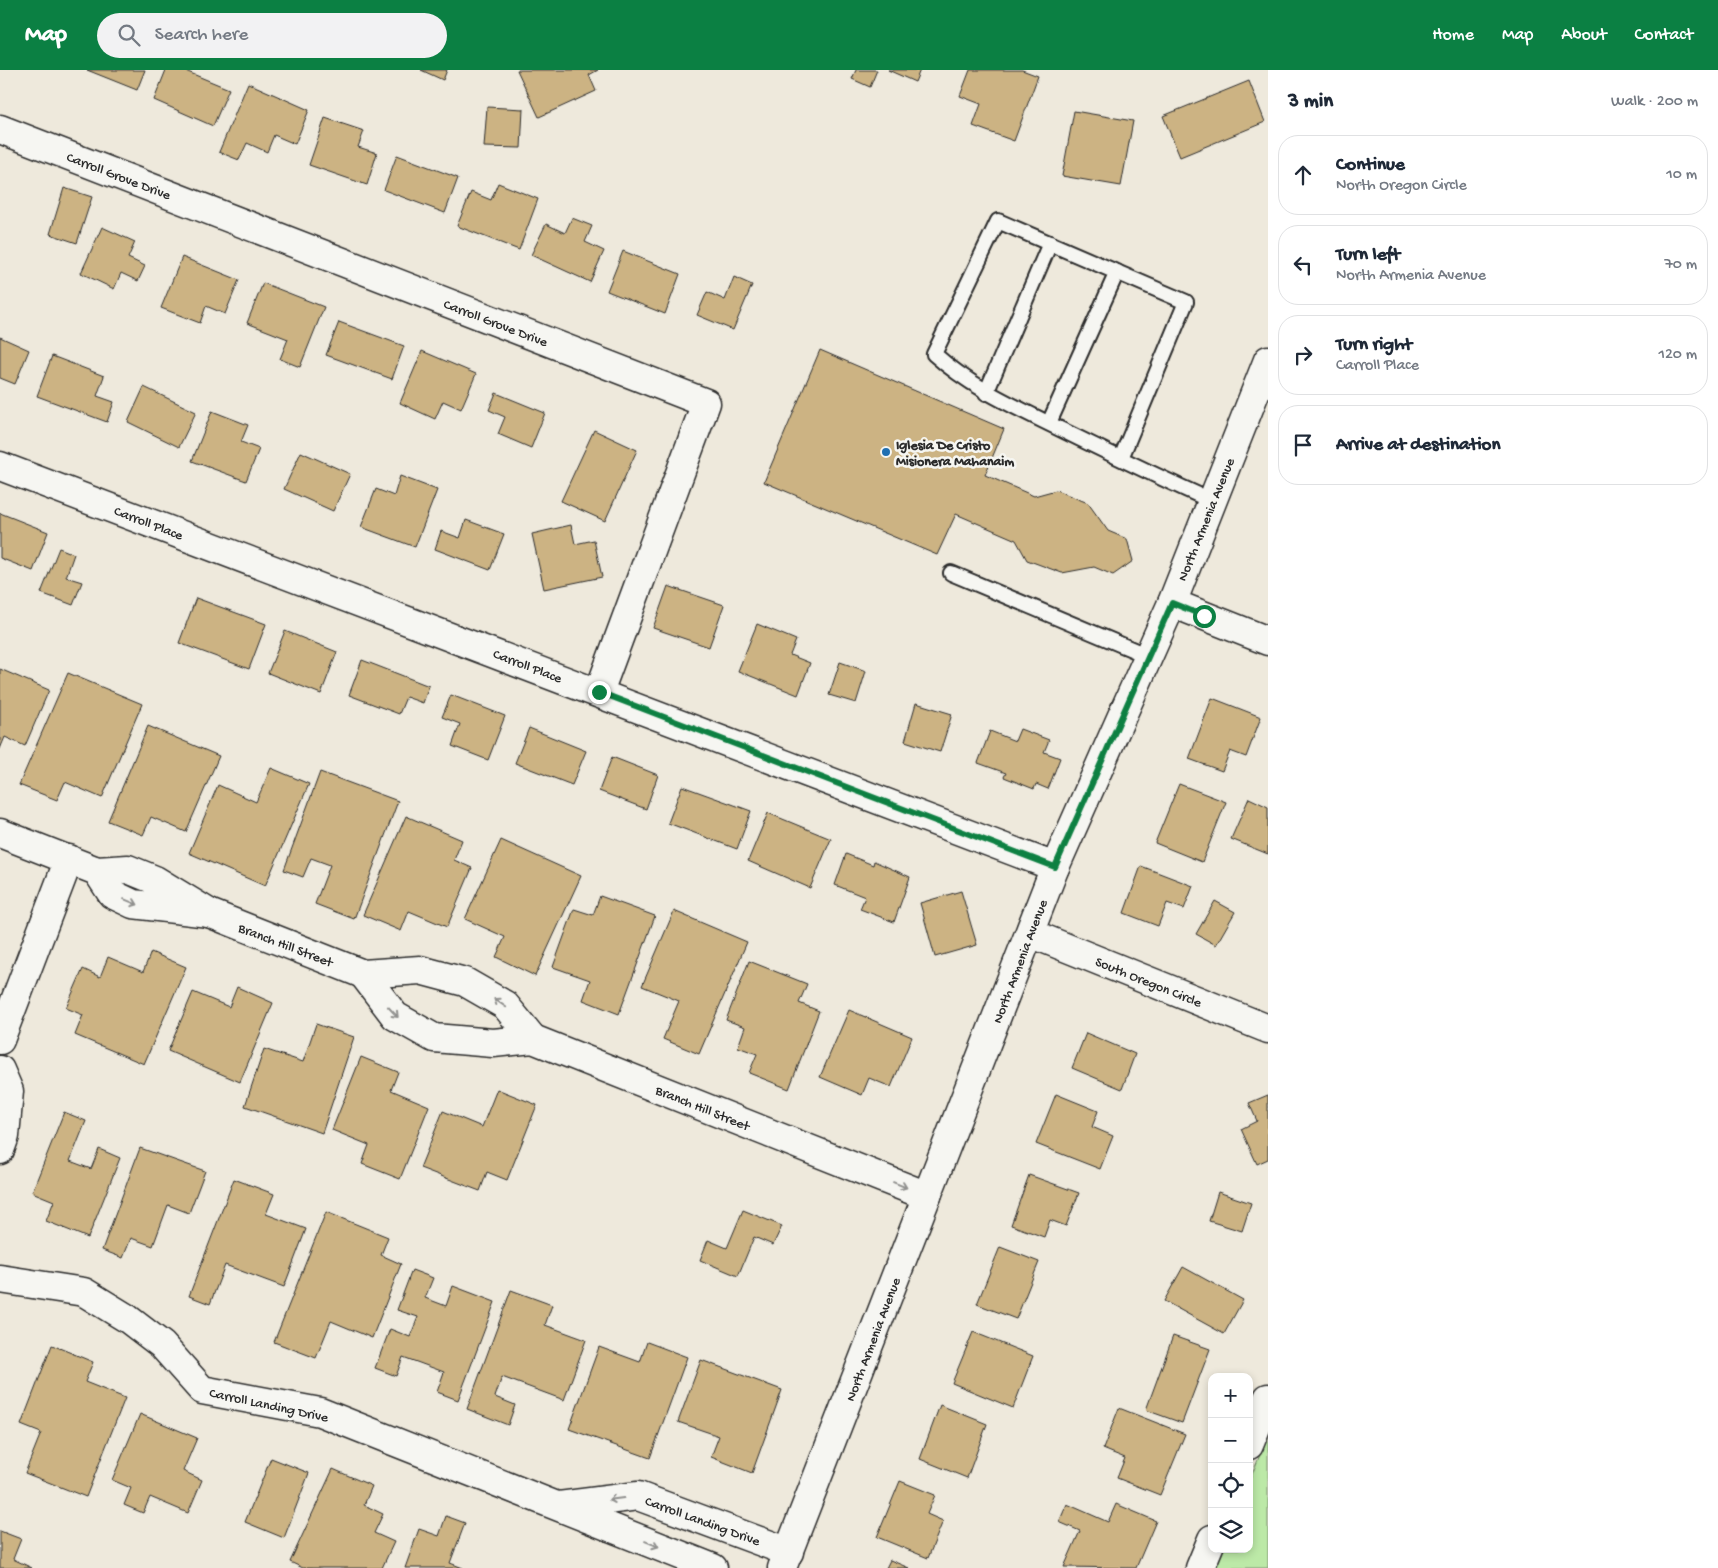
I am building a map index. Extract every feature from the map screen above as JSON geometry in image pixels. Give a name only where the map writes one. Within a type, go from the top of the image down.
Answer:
[{"type":"street","name":"Carroll Grove Drive","points":[[0,129],[706,403],[599,692]]},
{"type":"street","name":"North Armenia Avenue","points":[[786,1560],[1055,867],[1172,603],[1268,360]]},
{"type":"street","name":"Carroll Place","points":[[0,466],[599,692],[1055,867]]},
{"type":"street","points":[[1172,603],[1268,640]]},
{"type":"street","name":"Branch Hill Street","points":[[0,833],[97,870],[112,894],[133,904],[209,914],[363,974],[420,970],[465,982],[505,1005],[533,1039]]},
{"type":"street","points":[[0,1040],[69,860]]},
{"type":"street","name":"South Oregon Circle","points":[[1030,933],[1268,1029]]},
{"type":"street","name":"Branch Hill Street","points":[[363,974],[395,1016],[434,1038],[493,1043],[533,1039],[927,1196]]},
{"type":"street","points":[[0,1070],[9,1091],[5,1136],[0,1150]]},
{"type":"street","name":"Carroll Landing Drive","points":[[0,1279],[84,1292],[128,1319],[162,1345],[202,1390],[320,1412],[713,1568]]},
{"type":"street","points":[[1253,1435],[1268,1398]]},
{"type":"street","name":"Carroll Landing Drive","points":[[557,1506],[638,1496],[786,1560]]},
{"type":"street","points":[[1200,1568],[1208,1549]]},
{"type":"lane","points":[[1121,458],[1186,302],[998,221],[934,354],[956,374],[986,393],[1121,458],[1212,500]]},
{"type":"lane","points":[[986,393],[1050,243]]},
{"type":"lane","points":[[1049,423],[1117,272]]},
{"type":"lane","points":[[950,574],[1148,656]]},
{"type":"green space","points":[[1268,1435],[1268,1568],[1215,1568],[1221,1553],[1253,1553],[1253,1472]]},
{"type":"building","points":[[87,70],[145,70],[137,90]]},
{"type":"building","points":[[166,70],[183,70],[229,89],[213,126],[154,100]]},
{"type":"building","points":[[421,70],[447,70],[443,80]]},
{"type":"building","points":[[517,70],[598,70],[589,75],[596,91],[539,117]]},
{"type":"building","points":[[856,70],[877,70],[870,87],[852,79]]},
{"type":"building","points":[[888,70],[920,70],[915,82]]},
{"type":"building","points":[[970,70],[1022,70],[1038,76],[1014,141],[973,126],[981,104],[960,96]]},
{"type":"building","points":[[1249,81],[1265,122],[1180,157],[1163,116]]},
{"type":"building","points":[[248,83],[309,110],[295,144],[274,135],[267,152],[247,143],[239,160],[219,152]]},
{"type":"building","points":[[487,107],[523,109],[521,148],[484,147]]},
{"type":"building","points":[[1074,111],[1133,121],[1121,186],[1062,176]]},
{"type":"building","points":[[325,118],[364,131],[358,147],[377,153],[367,185],[309,165]]},
{"type":"building","points":[[397,155],[458,178],[445,213],[384,190]]},
{"type":"building","points":[[498,183],[538,199],[519,250],[457,226],[471,192],[491,200]]},
{"type":"building","points":[[64,188],[92,197],[77,243],[50,234]]},
{"type":"building","points":[[572,218],[592,226],[585,242],[604,251],[590,282],[531,255],[546,224],[565,233]]},
{"type":"building","points":[[102,227],[135,242],[128,258],[145,266],[138,281],[121,273],[114,289],[81,273]]},
{"type":"building","points":[[623,251],[680,274],[665,314],[607,291]]},
{"type":"building","points":[[182,257],[239,280],[225,314],[206,306],[200,323],[161,308]]},
{"type":"building","points":[[734,277],[752,285],[733,330],[697,315],[707,292],[725,300]]},
{"type":"building","points":[[263,283],[324,307],[300,367],[280,359],[288,339],[247,323]]},
{"type":"building","points":[[339,322],[404,346],[392,379],[326,355]]},
{"type":"building","points":[[0,337],[29,350],[15,384],[0,378]]},
{"type":"building","name":"Iglesia De Cristo Misionera Mahanaim","points":[[820,350],[1004,429],[985,475],[1034,496],[1056,490],[1088,503],[1108,531],[1127,539],[1133,561],[1113,575],[1094,567],[1062,573],[1027,560],[1016,540],[956,514],[937,555],[764,482]]},
{"type":"building","points":[[422,351],[476,374],[461,409],[443,401],[435,419],[400,403]]},
{"type":"building","points":[[52,356],[104,376],[97,396],[114,402],[107,422],[37,396]]},
{"type":"building","points":[[144,387],[196,412],[179,447],[128,422]]},
{"type":"building","points":[[496,393],[545,413],[531,448],[498,434],[505,417],[489,410]]},
{"type":"building","points":[[212,411],[248,425],[241,442],[259,449],[246,481],[192,461]]},
{"type":"building","points":[[594,430],[637,450],[605,521],[561,501]]},
{"type":"building","points":[[301,452],[350,474],[333,511],[284,489]]},
{"type":"building","points":[[400,476],[437,490],[415,547],[361,527],[376,489],[394,496]]},
{"type":"building","points":[[0,513],[48,532],[33,571],[0,558]]},
{"type":"building","points":[[466,520],[504,534],[490,570],[435,549],[441,531],[460,538]]},
{"type":"building","points":[[571,525],[575,544],[594,540],[602,577],[544,589],[532,534]]},
{"type":"building","points":[[59,548],[74,554],[66,577],[82,582],[73,605],[41,593]]},
{"type":"building","points":[[668,586],[724,605],[709,647],[653,628]]},
{"type":"building","points":[[196,598],[266,624],[249,669],[179,643]]},
{"type":"building","points":[[757,624],[796,640],[790,655],[810,663],[798,695],[738,671]]},
{"type":"building","points":[[285,631],[337,652],[321,694],[268,673]]},
{"type":"building","points":[[362,660],[429,686],[423,703],[406,697],[399,714],[349,695]]},
{"type":"building","points":[[840,662],[866,671],[856,703],[829,695]]},
{"type":"building","points":[[0,669],[49,690],[25,746],[5,737],[0,749]]},
{"type":"building","points":[[68,673],[142,704],[102,798],[65,782],[57,800],[19,785]]},
{"type":"building","points":[[451,695],[505,716],[488,760],[452,746],[460,724],[442,717]]},
{"type":"building","points":[[1212,698],[1261,717],[1246,757],[1230,751],[1222,771],[1189,759]]},
{"type":"building","points":[[916,703],[952,714],[940,752],[905,741]]},
{"type":"building","points":[[148,726],[219,756],[186,832],[151,817],[143,835],[108,821]]},
{"type":"building","points":[[529,728],[586,751],[572,785],[515,763]]},
{"type":"building","points":[[1020,729],[1049,740],[1044,752],[1060,758],[1048,789],[1036,784],[1034,789],[1004,777],[1006,773],[978,763],[990,731],[1015,741]]},
{"type":"building","points":[[612,757],[658,775],[646,809],[599,791]]},
{"type":"building","points":[[271,768],[309,784],[265,886],[189,853],[218,785],[256,802]]},
{"type":"building","points":[[320,772],[398,801],[354,919],[315,904],[330,865],[311,858],[303,877],[284,870]]},
{"type":"building","points":[[1179,784],[1226,802],[1202,862],[1155,843]]},
{"type":"building","points":[[682,786],[751,811],[737,849],[668,823]]},
{"type":"building","points":[[1249,798],[1268,807],[1268,854],[1231,839]]},
{"type":"building","points":[[768,813],[831,839],[810,888],[748,861]]},
{"type":"building","points":[[406,816],[462,840],[454,860],[472,868],[447,927],[409,911],[401,931],[363,915]]},
{"type":"building","points":[[501,840],[581,876],[535,976],[496,957],[505,937],[465,919]]},
{"type":"building","points":[[846,854],[873,865],[874,861],[910,877],[894,922],[860,909],[865,897],[835,885]]},
{"type":"building","points":[[1141,866],[1193,886],[1184,909],[1167,903],[1158,926],[1124,913]]},
{"type":"building","points":[[961,891],[977,945],[935,957],[920,903]]},
{"type":"building","points":[[600,896],[655,916],[619,1014],[583,1000],[590,980],[553,967],[574,909],[593,915]]},
{"type":"building","points":[[1215,901],[1235,912],[1216,945],[1196,934]]},
{"type":"building","points":[[674,911],[747,942],[699,1054],[663,1039],[679,1001],[642,986]]},
{"type":"building","points":[[151,952],[186,967],[144,1064],[75,1035],[83,1015],[66,1008],[83,969],[100,977],[108,957],[143,972]]},
{"type":"building","points":[[749,961],[807,984],[799,1003],[819,1011],[789,1089],[749,1073],[757,1054],[738,1047],[745,1027],[726,1020]]},
{"type":"building","points":[[237,987],[273,1003],[240,1082],[168,1051],[193,992],[229,1007]]},
{"type":"building","points":[[849,1010],[912,1037],[891,1087],[869,1078],[862,1095],[820,1077]]},
{"type":"building","points":[[316,1024],[354,1037],[322,1133],[245,1106],[264,1049],[303,1062]]},
{"type":"building","points":[[1086,1033],[1135,1054],[1122,1089],[1072,1068]]},
{"type":"building","points":[[361,1057],[398,1072],[391,1090],[429,1106],[400,1179],[362,1164],[369,1145],[332,1130]]},
{"type":"building","points":[[497,1089],[537,1105],[507,1180],[487,1172],[480,1191],[420,1168],[443,1111],[482,1127]]},
{"type":"building","points":[[1056,1094],[1098,1111],[1092,1127],[1113,1136],[1100,1169],[1036,1144]]},
{"type":"building","points":[[1268,1095],[1268,1159],[1257,1164],[1241,1129],[1257,1121],[1249,1103]]},
{"type":"building","points":[[64,1112],[86,1121],[70,1161],[91,1169],[99,1149],[120,1158],[88,1238],[46,1221],[54,1201],[32,1192]]},
{"type":"building","points":[[140,1148],[205,1171],[189,1213],[168,1205],[153,1246],[131,1238],[123,1258],[102,1250]]},
{"type":"building","points":[[1029,1175],[1079,1193],[1066,1226],[1050,1220],[1044,1237],[1011,1225]]},
{"type":"building","points":[[234,1179],[274,1194],[266,1214],[306,1229],[284,1287],[225,1265],[210,1304],[189,1296]]},
{"type":"building","points":[[1218,1192],[1251,1203],[1242,1231],[1209,1221]]},
{"type":"building","points":[[743,1210],[782,1226],[773,1245],[754,1237],[738,1276],[700,1260],[708,1240],[727,1248]]},
{"type":"building","points":[[326,1212],[388,1237],[381,1255],[401,1264],[372,1338],[331,1321],[316,1358],[274,1342]]},
{"type":"building","points":[[1000,1247],[1039,1262],[1016,1319],[977,1304]]},
{"type":"building","points":[[1183,1267],[1243,1300],[1224,1334],[1164,1301]]},
{"type":"building","points":[[412,1270],[433,1278],[425,1298],[446,1306],[453,1286],[495,1302],[458,1400],[437,1392],[444,1372],[403,1357],[396,1376],[375,1368],[390,1329],[410,1337],[418,1317],[397,1310]]},
{"type":"building","points":[[511,1290],[552,1305],[545,1325],[586,1340],[564,1400],[502,1377],[495,1397],[515,1405],[508,1425],[467,1409]]},
{"type":"building","points":[[973,1332],[1033,1356],[1013,1408],[952,1383]]},
{"type":"building","points":[[1173,1336],[1210,1349],[1182,1423],[1146,1410]]},
{"type":"building","points":[[647,1342],[687,1357],[650,1458],[569,1429],[599,1347],[640,1362]]},
{"type":"building","points":[[52,1345],[93,1362],[85,1382],[125,1398],[86,1497],[25,1473],[41,1433],[21,1425]]},
{"type":"building","points":[[701,1360],[782,1390],[752,1473],[711,1457],[719,1436],[678,1422]]},
{"type":"building","points":[[940,1405],[987,1424],[967,1478],[920,1459]]},
{"type":"building","points":[[1119,1408],[1185,1434],[1160,1495],[1117,1478],[1125,1458],[1103,1449]]},
{"type":"building","points":[[140,1414],[197,1438],[183,1471],[202,1480],[188,1513],[150,1497],[143,1513],[124,1505],[131,1488],[112,1480]]},
{"type":"building","points":[[271,1458],[309,1473],[284,1538],[245,1522]]},
{"type":"building","points":[[333,1469],[372,1486],[364,1505],[383,1514],[374,1533],[394,1542],[382,1568],[303,1568],[290,1562]]},
{"type":"building","points":[[900,1481],[935,1495],[927,1514],[943,1521],[928,1558],[877,1537]]},
{"type":"building","points":[[1067,1504],[1108,1522],[1116,1504],[1156,1521],[1136,1568],[1064,1567],[1080,1531],[1059,1522]]},
{"type":"building","points":[[446,1516],[465,1523],[450,1563],[463,1568],[405,1568],[419,1529],[439,1536]]},
{"type":"building","points":[[0,1531],[21,1539],[13,1559],[32,1568],[0,1568]]},
{"type":"building","points":[[890,1560],[909,1568],[886,1568]]},
{"type":"place","name":"Iglesia De Cristo Misionera Mahanaim","points":[[886,452]]},
{"type":"route","points":[[599,692],[1055,867],[1172,603],[1204,616]]}]
